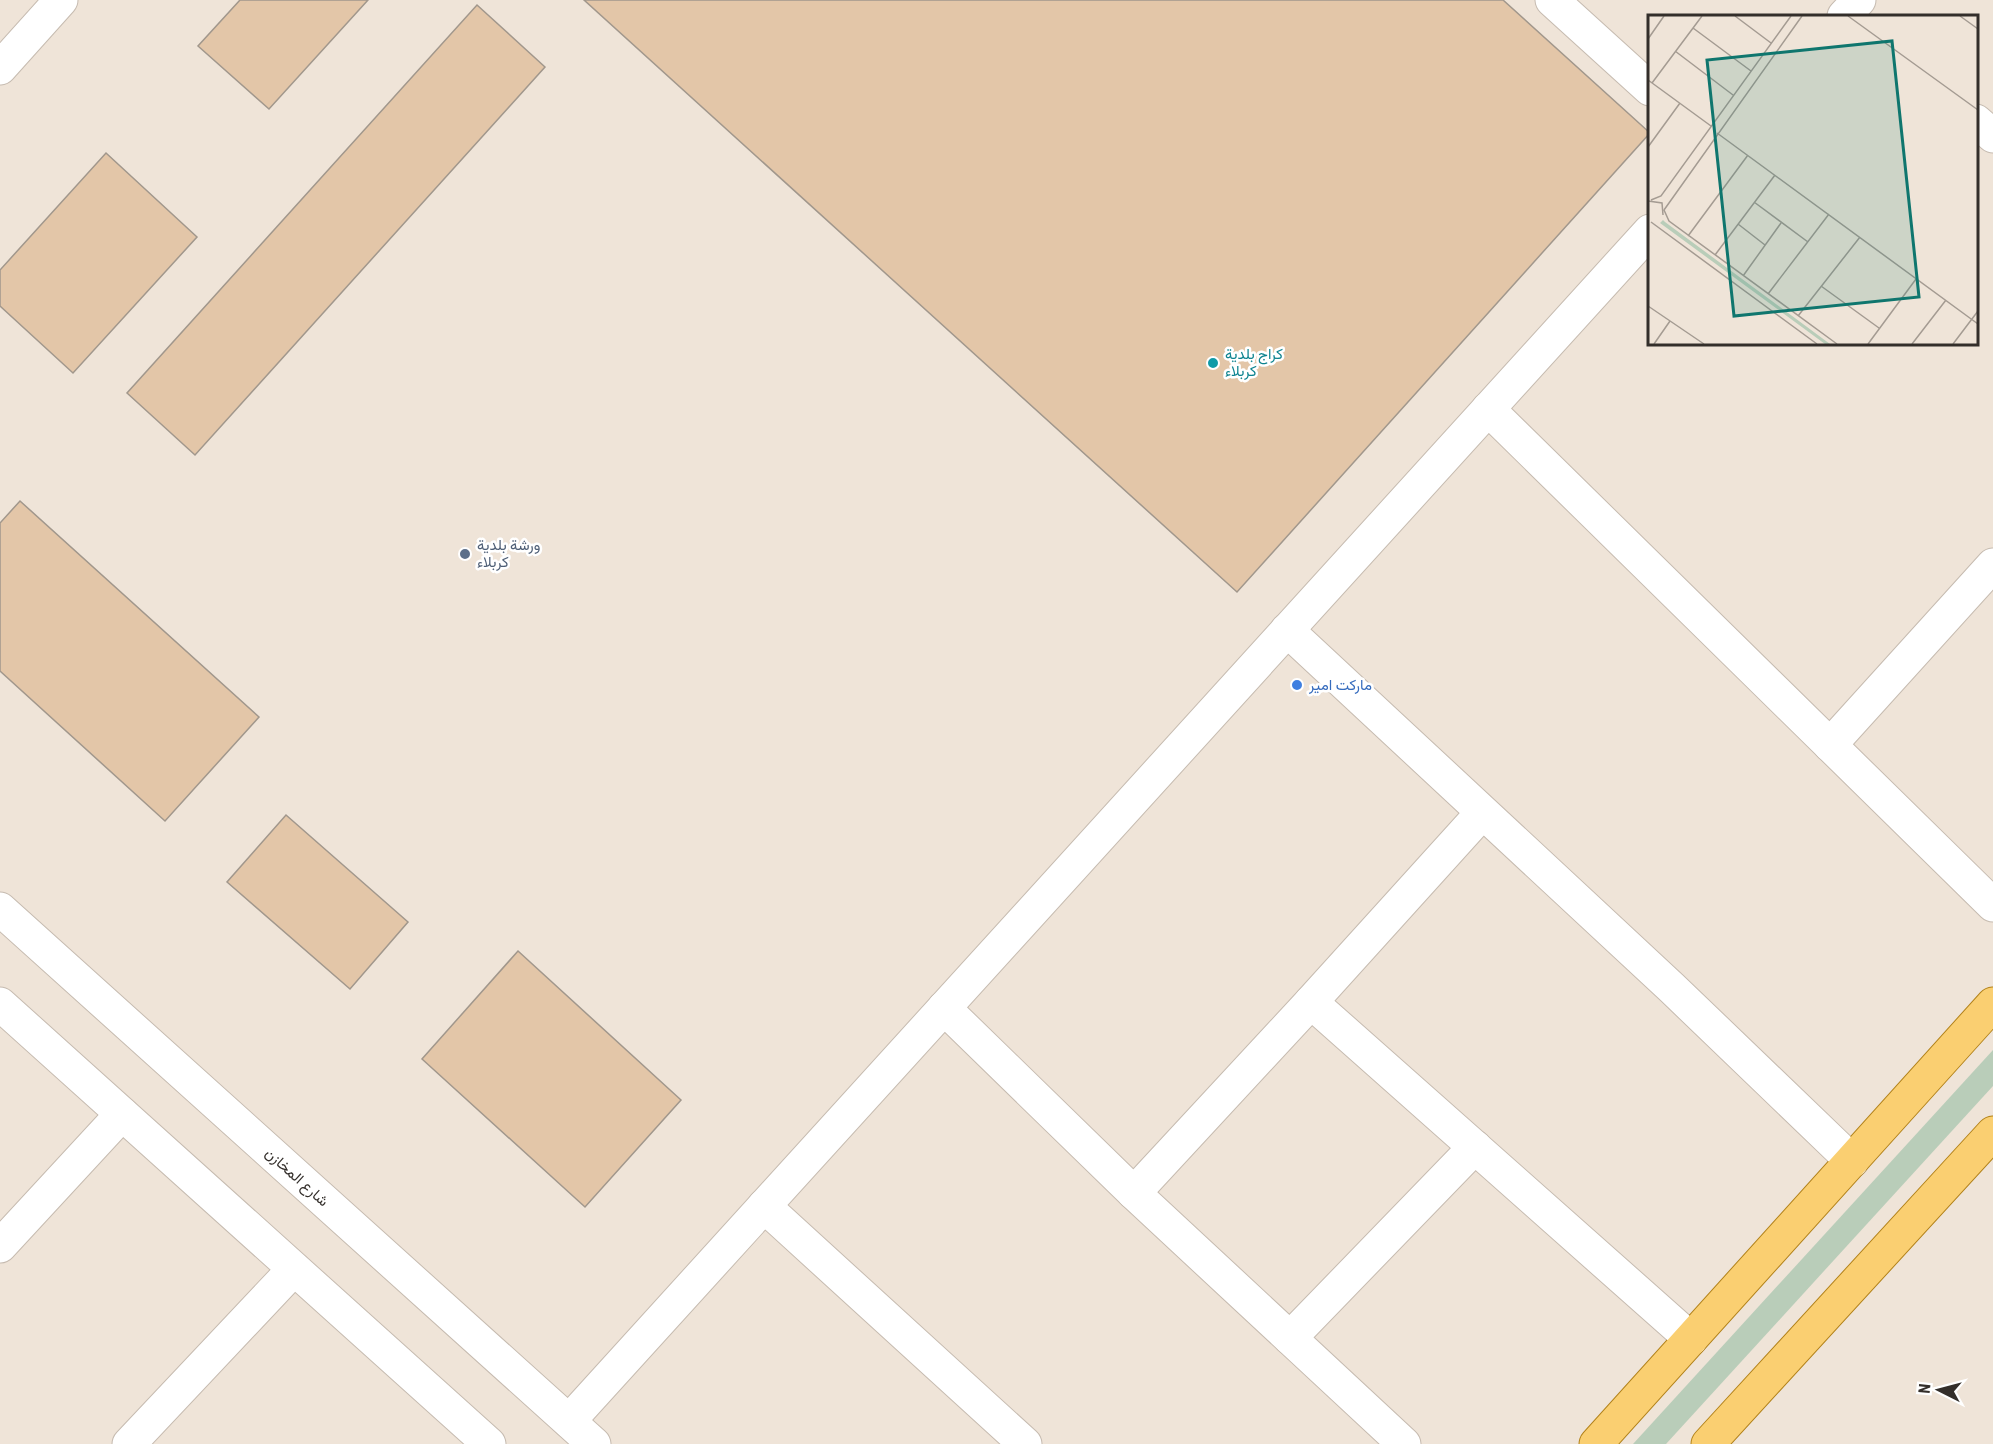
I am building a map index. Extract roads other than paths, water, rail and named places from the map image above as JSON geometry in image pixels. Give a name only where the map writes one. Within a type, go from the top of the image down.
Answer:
[{"type":"main road","points":[[1596,1444],[1993,1004]]},
{"type":"main road","points":[[1708,1444],[1993,1133]]},
{"type":"street","points":[[0,68],[61,0]]},
{"type":"street","points":[[1552,0],[1648,86]]},
{"type":"street","points":[[1978,122],[1993,136]]},
{"type":"street","points":[[569,1421],[1648,233]]},
{"type":"street","points":[[1488,409],[1993,905]]},
{"type":"street","points":[[1830,745],[1993,565]]},
{"type":"street","points":[[1287,630],[1672,988],[1852,1161]]},
{"type":"street","points":[[1134,1193],[1482,813]]},
{"type":"street","name":"شارع المخازن","points":[[0,909],[594,1444]]},
{"type":"street","points":[[1311,1002],[1691,1339]]},
{"type":"street","points":[[0,1004],[489,1444]]},
{"type":"street","points":[[944,1008],[1134,1193],[1404,1444]]},
{"type":"street","points":[[0,1246],[122,1114]]},
{"type":"street","points":[[1290,1338],[1474,1147]]},
{"type":"street","points":[[764,1206],[1025,1444]]},
{"type":"street","points":[[129,1444],[294,1269]]},
{"type":"place","name":"كراج بلدية كربلاء","points":[[1213,363]]},
{"type":"place","name":"ورشة بلدية كربلاء","points":[[465,554]]},
{"type":"place","name":"ماركت امير","points":[[1297,685]]}]
